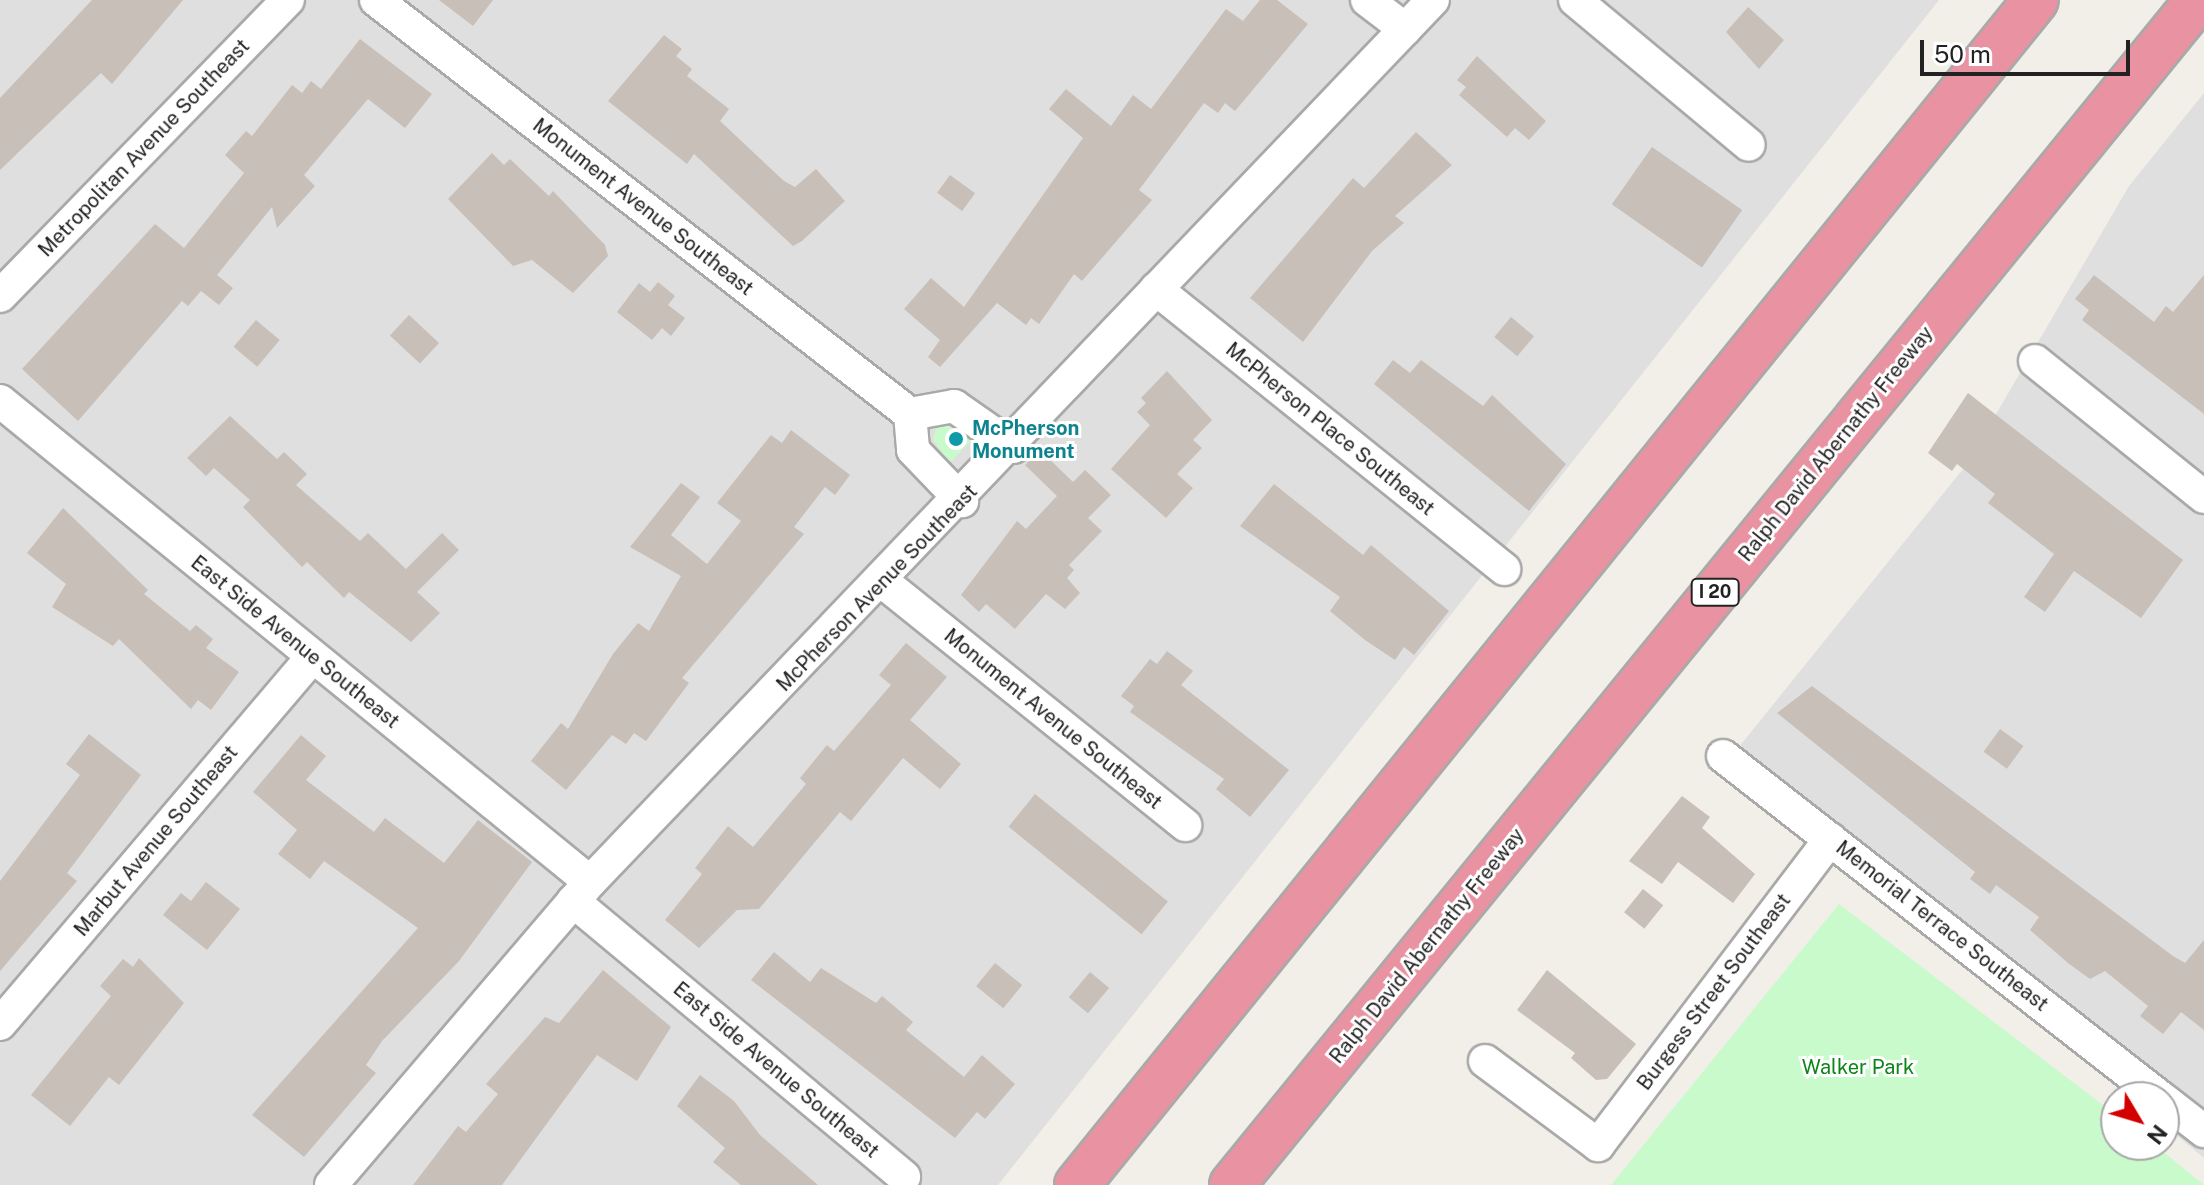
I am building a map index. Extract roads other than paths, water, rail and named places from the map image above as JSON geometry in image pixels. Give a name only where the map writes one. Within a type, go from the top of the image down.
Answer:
[{"type":"highway","points":[[1077,1185],[2036,0]]},
{"type":"highway","name":"Ralph David Abernathy Freeway","points":[[1232,1185],[2198,0]]},
{"type":"street","name":"Metropolitan Avenue Southeast","points":[[0,296],[288,0]]},
{"type":"street","name":"Monument Avenue Southeast","points":[[376,0],[910,414]]},
{"type":"street","points":[[1367,0],[1405,29]]},
{"type":"street","name":"McPherson Avenue Southeast","points":[[331,1185],[582,891],[962,501],[1156,289],[1433,0]]},
{"type":"street","points":[[1575,0],[1749,145]]},
{"type":"street","name":"McPherson Place Southeast","points":[[1156,289],[1504,569]]},
{"type":"street","points":[[2035,361],[2204,497]]},
{"type":"street","name":"East Side Avenue Southeast","points":[[0,401],[312,657],[904,1177]]},
{"type":"street","points":[[962,501],[913,450],[910,414],[954,406],[1013,447]]},
{"type":"street","name":"Monument Avenue Southeast","points":[[883,582],[1185,825]]},
{"type":"street","name":"Marbut Avenue Southeast","points":[[0,1024],[312,657]]},
{"type":"street","name":"Memorial Terrace Southeast","points":[[1723,756],[2140,1081]]},
{"type":"street","name":"Burgess Street Southeast","points":[[1485,1061],[1598,1145],[1830,839]]},
{"type":"street","name":"Memorial Terrace Southeast","points":[[2180,1112],[2204,1131]]},
{"type":"place","name":"McPherson Monument","points":[[956,439]]},
{"type":"park label","name":"Walker Park","points":[[1858,1067]]}]
